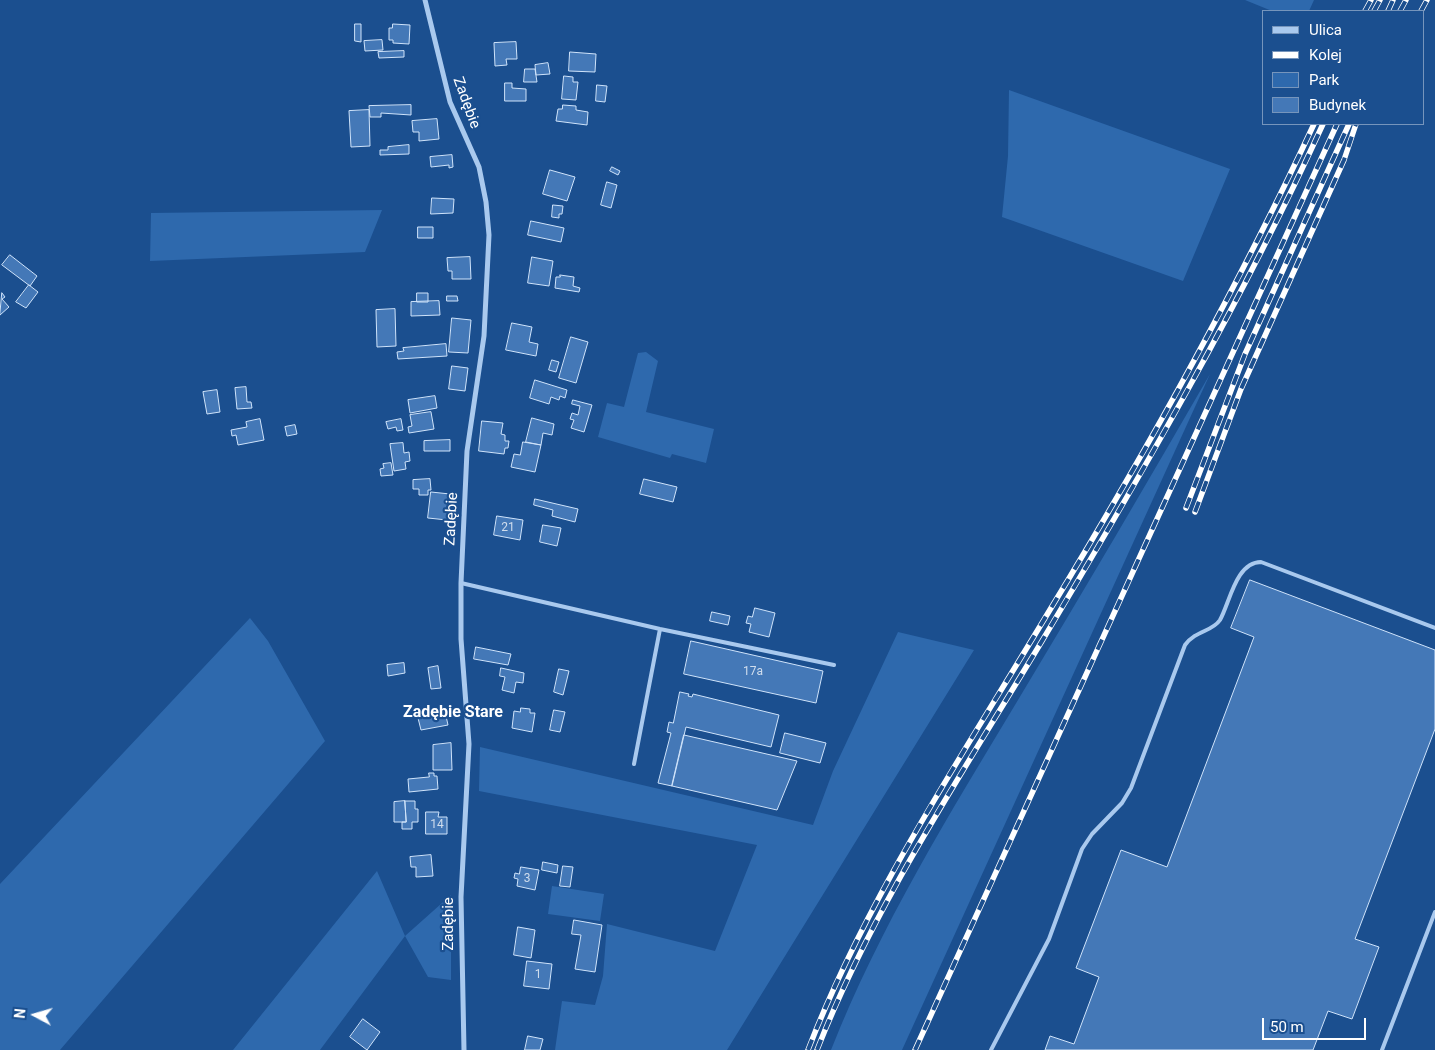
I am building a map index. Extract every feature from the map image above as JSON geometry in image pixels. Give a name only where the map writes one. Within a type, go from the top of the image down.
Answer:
[{"type":"street","name":"Zadębie","points":[[426,0],[450,102],[479,166],[488,220],[486,312],[481,358],[469,431],[460,583],[461,639],[469,744],[461,897],[464,1050]]},
{"type":"lane","points":[[991,1050],[1049,939],[1082,849],[1092,834],[1122,803],[1131,788],[1185,645],[1192,636],[1211,628],[1218,622],[1242,572],[1249,564],[1261,562],[1435,628]]},
{"type":"lane","points":[[460,583],[660,629],[834,665]]},
{"type":"lane","points":[[634,764],[660,629]]},
{"type":"lane","points":[[1382,1050],[1435,912]]},
{"type":"green space","points":[[1245,0],[1314,0],[1309,10],[1270,10]]},
{"type":"green space","points":[[1009,90],[1230,169],[1183,281],[1002,217],[1008,156]]},
{"type":"green space","points":[[382,210],[365,252],[150,261],[151,213]]},
{"type":"green space","points":[[646,352],[658,361],[646,412],[714,429],[706,463],[672,454],[670,458],[598,437],[607,403],[624,407],[638,353]]},
{"type":"green space","points":[[1210,374],[902,1050],[831,1050],[871,959],[917,871]]},
{"type":"green space","points":[[250,618],[268,641],[325,741],[60,1050],[0,1050],[0,884]]},
{"type":"green space","points":[[898,632],[974,650],[727,1050],[555,1050],[562,1001],[595,1005],[603,976],[607,924],[715,951],[757,845],[479,791],[480,747],[813,825],[833,771]]},
{"type":"green space","points":[[377,871],[405,936],[320,1050],[233,1050]]},
{"type":"green space","points":[[552,886],[604,894],[600,921],[548,914]]},
{"type":"green space","points":[[451,895],[451,980],[428,977],[405,936]]},
{"type":"building","points":[[355,24],[361,24],[361,42],[355,41]]},
{"type":"building","points":[[393,24],[410,25],[409,44],[393,43],[393,40],[389,40],[389,28],[392,28]]},
{"type":"building","points":[[382,40],[383,50],[365,51],[364,41]]},
{"type":"building","points":[[516,42],[517,59],[506,59],[507,65],[495,66],[494,43]]},
{"type":"building","points":[[404,51],[404,57],[379,58],[378,52]]},
{"type":"building","points":[[570,52],[596,54],[595,72],[569,71]]},
{"type":"building","points":[[548,63],[550,74],[536,75],[535,65]]},
{"type":"building","points":[[525,69],[535,69],[537,82],[524,82]]},
{"type":"building","points":[[564,76],[573,77],[573,82],[578,82],[576,100],[562,99]]},
{"type":"building","points":[[505,83],[512,83],[512,88],[526,89],[526,101],[505,101]]},
{"type":"building","points":[[597,85],[607,86],[605,102],[596,101]]},
{"type":"building","points":[[411,105],[411,115],[381,113],[381,117],[370,117],[369,106]]},
{"type":"building","points":[[563,105],[576,106],[576,110],[588,112],[587,125],[556,121],[558,109],[562,109]]},
{"type":"building","points":[[369,110],[370,146],[351,147],[349,111]]},
{"type":"building","points":[[437,119],[439,139],[419,141],[419,132],[413,132],[412,121]]},
{"type":"building","points":[[409,145],[409,154],[380,155],[380,150],[388,150],[388,147]]},
{"type":"building","points":[[452,155],[453,167],[449,168],[449,165],[431,167],[430,157]]},
{"type":"building","points":[[612,167],[620,171],[618,175],[610,171]]},
{"type":"building","points":[[550,170],[575,177],[567,201],[543,194]]},
{"type":"building","points":[[607,182],[617,185],[611,208],[601,205]]},
{"type":"building","points":[[432,198],[454,199],[453,213],[431,214]]},
{"type":"building","points":[[553,205],[563,206],[562,214],[559,214],[559,218],[552,217]]},
{"type":"building","points":[[531,221],[564,228],[561,242],[528,235]]},
{"type":"building","points":[[418,227],[433,227],[433,238],[418,238]]},
{"type":"building","points":[[10,255],[37,276],[30,286],[2,265]]},
{"type":"building","points":[[470,257],[471,279],[452,279],[452,271],[448,271],[447,258]]},
{"type":"building","points":[[532,257],[553,261],[549,286],[528,283]]},
{"type":"building","points":[[560,275],[574,277],[573,286],[580,288],[579,292],[555,288],[556,277],[560,277]]},
{"type":"building","points":[[29,285],[38,292],[26,308],[16,302]]},
{"type":"building","points":[[2,293],[5,297],[2,299],[9,307],[0,315]]},
{"type":"building","points":[[417,293],[428,293],[428,302],[417,302]]},
{"type":"building","points":[[447,296],[457,296],[458,301],[447,301]]},
{"type":"building","points":[[439,301],[440,315],[411,316],[411,302]]},
{"type":"building","points":[[395,309],[396,346],[377,347],[376,310]]},
{"type":"building","points":[[452,318],[471,320],[468,353],[449,352]]},
{"type":"building","points":[[512,323],[532,327],[529,342],[538,344],[536,356],[506,350]]},
{"type":"building","points":[[571,337],[588,342],[576,383],[559,378]]},
{"type":"building","points":[[446,344],[447,356],[398,359],[397,352],[404,351],[403,348]]},
{"type":"building","points":[[552,360],[559,362],[556,372],[549,370]]},
{"type":"building","points":[[452,366],[468,368],[465,391],[449,389]]},
{"type":"building","points":[[535,380],[567,390],[565,398],[560,396],[559,400],[551,397],[549,404],[530,398]]},
{"type":"building","points":[[246,387],[247,402],[251,402],[252,408],[237,409],[235,388]]},
{"type":"building","points":[[217,390],[220,412],[207,414],[203,392]]},
{"type":"building","points":[[435,396],[437,408],[410,413],[408,400]]},
{"type":"building","points":[[573,400],[592,405],[584,432],[571,428],[574,420],[570,419],[572,413],[578,415],[580,406],[572,404]]},
{"type":"building","points":[[431,412],[434,429],[409,433],[408,427],[412,426],[410,415]]},
{"type":"building","points":[[532,418],[554,424],[552,435],[543,433],[541,445],[526,442]]},
{"type":"building","points":[[260,419],[264,440],[238,445],[236,435],[232,436],[231,430],[247,427],[246,422]]},
{"type":"building","points":[[401,419],[403,430],[397,431],[396,427],[388,429],[386,422]]},
{"type":"building","points":[[482,421],[503,423],[501,434],[505,435],[505,441],[509,441],[508,448],[505,448],[504,454],[479,451]]},
{"type":"building","points":[[295,425],[297,434],[287,436],[285,427]]},
{"type":"building","points":[[450,440],[450,451],[424,451],[424,441]]},
{"type":"building","points":[[523,442],[541,445],[535,472],[511,467],[514,454],[520,455]]},
{"type":"building","points":[[403,443],[404,453],[409,452],[410,461],[405,462],[406,469],[394,471],[390,444]]},
{"type":"building","points":[[391,463],[393,475],[381,476],[380,469],[384,468],[383,464]]},
{"type":"building","points":[[430,479],[431,490],[428,490],[428,495],[419,495],[419,489],[413,489],[413,480]]},
{"type":"building","points":[[644,479],[677,487],[673,502],[640,494]]},
{"type":"building","points":[[431,492],[450,494],[447,520],[428,518]]},
{"type":"building","points":[[535,499],[578,509],[575,522],[552,516],[553,510],[534,505]]},
{"type":"building","points":[[497,516],[523,520],[520,540],[494,535]]},
{"type":"building","points":[[543,525],[561,528],[557,546],[540,542]]},
{"type":"building","points":[[1250,580],[1435,650],[1435,729],[1355,939],[1379,947],[1352,1019],[1328,1011],[1313,1050],[1045,1050],[1050,1036],[1074,1044],[1099,977],[1076,968],[1121,850],[1167,867],[1254,637],[1231,628]]},
{"type":"building","points":[[755,608],[775,613],[769,637],[749,632],[751,624],[746,623],[748,616],[752,617]]},
{"type":"building","points":[[712,612],[730,616],[728,625],[710,621]]},
{"type":"building","points":[[691,641],[823,671],[816,703],[684,674]]},
{"type":"building","points":[[476,647],[511,654],[508,665],[474,659]]},
{"type":"building","points":[[404,663],[405,673],[388,676],[387,665]]},
{"type":"building","points":[[438,666],[441,688],[431,689],[428,668]]},
{"type":"building","points":[[501,668],[524,673],[523,683],[516,682],[514,693],[502,690],[505,677],[500,676]]},
{"type":"building","points":[[559,669],[569,671],[563,695],[554,692]]},
{"type":"building","points":[[680,692],[689,694],[688,696],[692,697],[693,694],[779,715],[771,747],[686,727],[672,786],[658,783],[671,733],[667,732],[669,722],[673,723]]},
{"type":"building","points":[[444,707],[448,725],[421,730],[418,718],[438,714],[437,708]]},
{"type":"building","points":[[521,708],[530,709],[530,713],[535,713],[532,732],[512,728],[514,711],[520,712]]},
{"type":"building","points":[[554,710],[565,712],[560,732],[550,730]]},
{"type":"building","points":[[785,733],[826,743],[820,763],[780,753]]},
{"type":"building","points":[[684,735],[797,761],[777,810],[672,786]]},
{"type":"building","points":[[451,743],[452,770],[433,770],[433,745]]},
{"type":"building","points":[[429,773],[434,773],[434,776],[437,776],[438,789],[409,792],[408,779],[429,777]]},
{"type":"building","points":[[405,801],[406,822],[394,822],[394,802]]},
{"type":"building","points":[[405,801],[415,801],[415,809],[418,809],[418,822],[412,822],[412,829],[402,829],[402,822],[406,822]]},
{"type":"building","points":[[426,812],[439,812],[438,817],[447,817],[447,834],[426,834]]},
{"type":"building","points":[[431,855],[433,876],[416,877],[416,867],[411,867],[410,857]]},
{"type":"building","points":[[543,862],[558,865],[557,873],[542,870]]},
{"type":"building","points":[[563,866],[573,867],[570,887],[560,886]]},
{"type":"building","points":[[521,867],[539,870],[535,890],[517,886],[518,879],[514,878],[515,873],[519,874]]},
{"type":"building","points":[[574,920],[602,925],[595,972],[575,969],[581,935],[572,934]]},
{"type":"building","points":[[518,927],[535,930],[531,958],[514,955]]},
{"type":"building","points":[[527,961],[552,964],[549,989],[524,986]]},
{"type":"building","points":[[363,1019],[380,1032],[367,1050],[350,1037]]},
{"type":"building","points":[[528,1036],[543,1039],[540,1050],[525,1050]]},
{"type":"railway","points":[[1366,10],[1371,0]]},
{"type":"railway","points":[[1375,10],[1380,0]]},
{"type":"railway","points":[[1388,10],[1393,0]]},
{"type":"railway","points":[[1401,10],[1406,0]]},
{"type":"railway","points":[[1422,10],[1427,0]]},
{"type":"railway","points":[[808,1050],[832,993],[888,881],[1154,433],[1221,311],[1314,125]]},
{"type":"railway","points":[[817,1050],[840,996],[892,892],[1117,514],[1190,386],[1259,257],[1323,125]]},
{"type":"railway","points":[[915,1050],[1337,125]]},
{"type":"railway","points":[[1186,508],[1245,354],[1349,125]]},
{"type":"railway","points":[[1195,512],[1241,389],[1344,160],[1356,125]]},
{"type":"district","name":"Zadębie Stare","points":[[453,713]]}]
